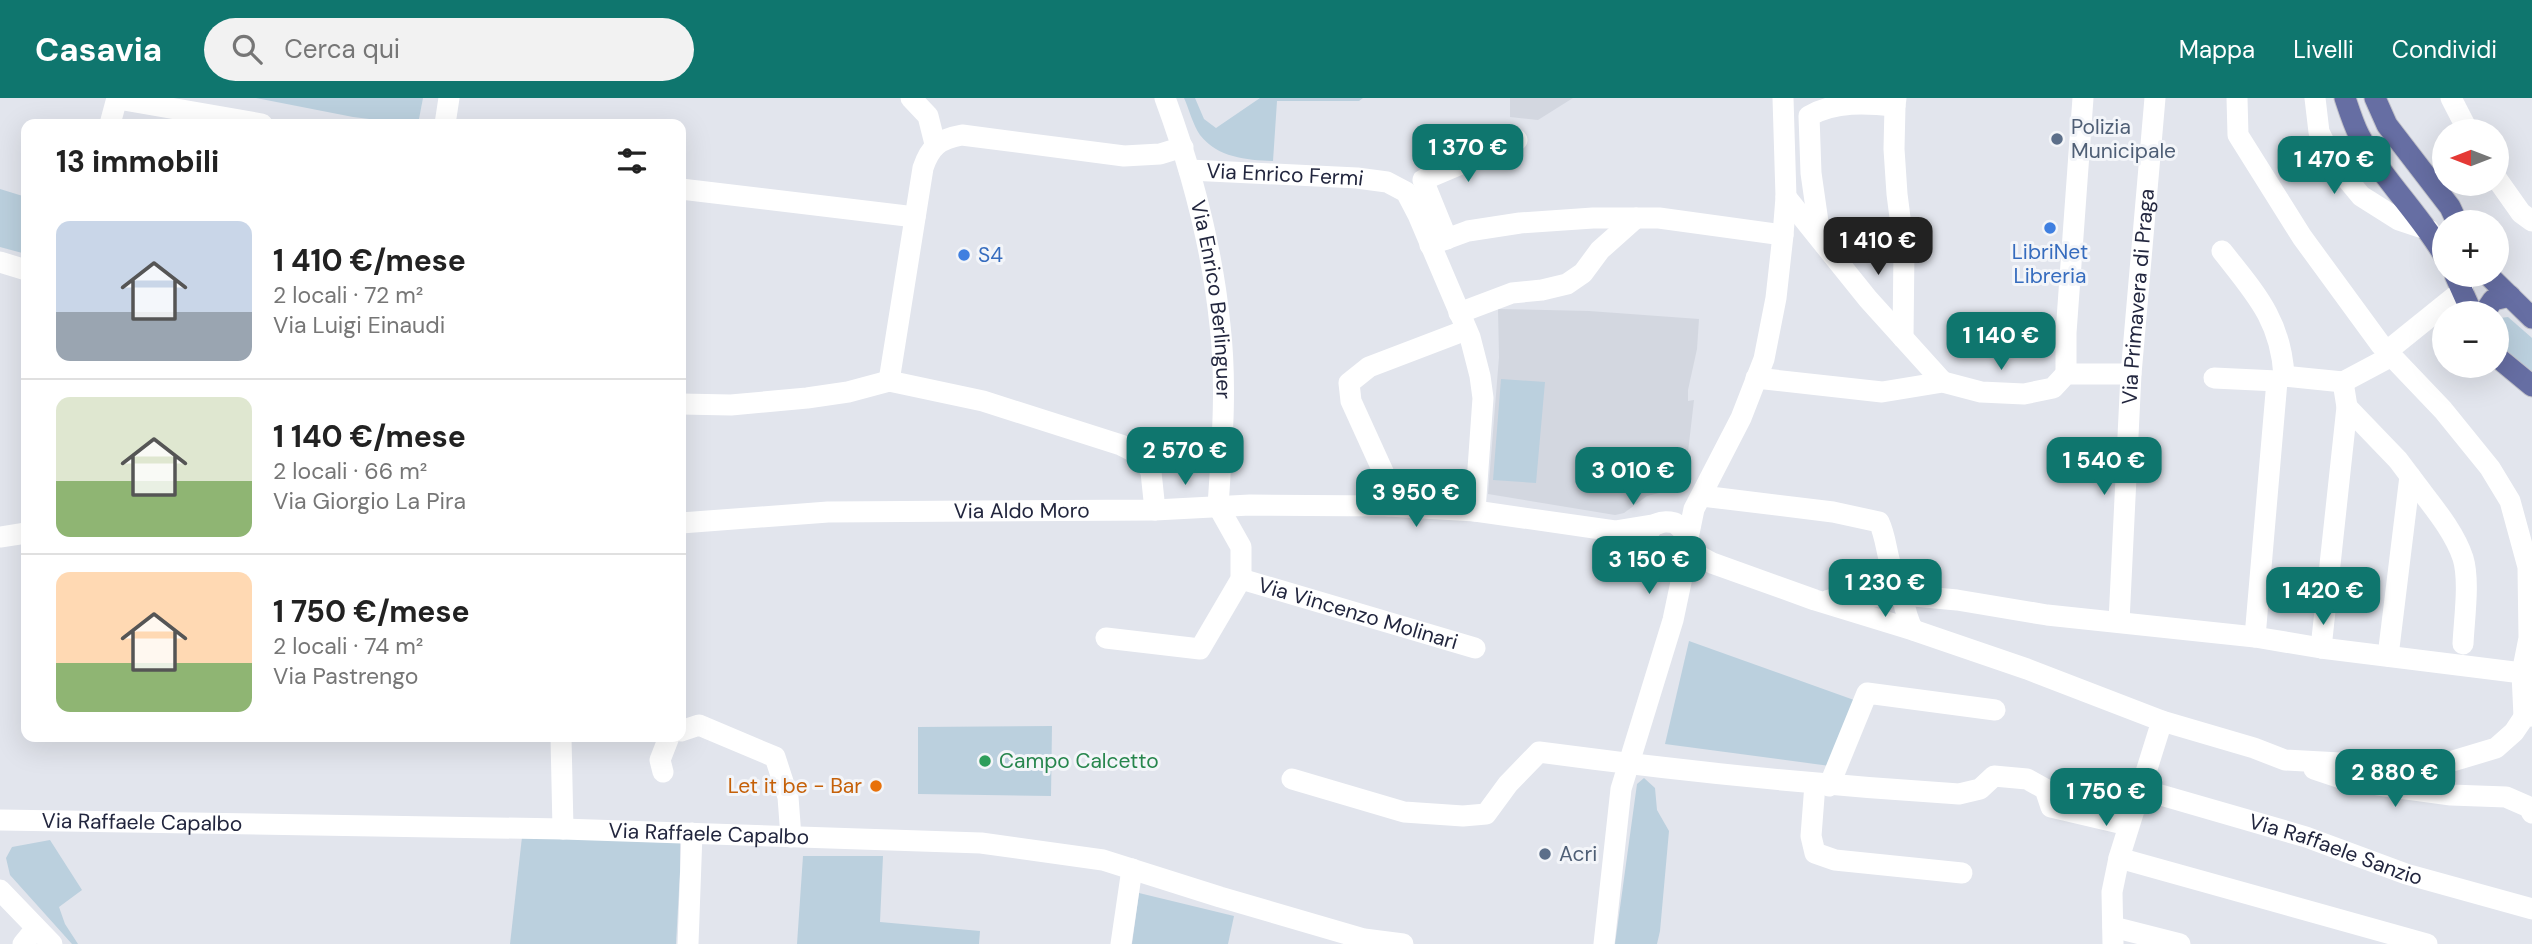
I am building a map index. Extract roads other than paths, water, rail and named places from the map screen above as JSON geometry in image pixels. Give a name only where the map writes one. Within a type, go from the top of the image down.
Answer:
[{"type":"main road","points":[[2346,98],[2357,133],[2375,162],[2432,235]]},
{"type":"main road","points":[[2375,98],[2386,125],[2451,210]]},
{"type":"main road","points":[[2501,287],[2532,318]]},
{"type":"main road","points":[[2492,301],[2510,296]]},
{"type":"main road","points":[[2509,367],[2532,386]]},
{"type":"street","points":[[446,119],[449,98]]},
{"type":"street","points":[[889,381],[923,168],[935,144],[928,116],[911,98]]},
{"type":"street","name":"Via Enrico Berlinguer","points":[[1165,98],[1183,147],[1203,220],[1220,326],[1223,424],[1218,506]]},
{"type":"street","points":[[1653,559],[1667,565],[1674,564],[1679,538],[1741,418],[1764,359],[1776,298],[1786,197],[1783,98]]},
{"type":"street","points":[[1756,378],[1882,391],[1944,382],[1981,392],[2024,394],[2053,388],[2066,374],[2066,333],[2083,98]]},
{"type":"street","name":"Via Primavera di Praga","points":[[2119,622],[2131,374],[2155,98]]},
{"type":"street","points":[[2237,98],[2238,135],[2302,237],[2388,355],[2442,410],[2490,468],[2510,501],[2528,567],[2529,638],[2522,673],[2528,716],[2496,748],[2446,763],[2395,766],[2286,760]]},
{"type":"street","points":[[2315,98],[2319,132],[2336,167],[2361,196],[2399,220],[2429,230]]},
{"type":"street","points":[[2451,98],[2462,119]]},
{"type":"street","points":[[111,119],[117,99],[233,119]]},
{"type":"street","points":[[1820,236],[1811,173],[1809,107],[1896,102],[1894,149],[1904,249],[1903,338]]},
{"type":"street","name":"Via Enrico Fermi","points":[[935,144],[962,135],[1124,156],[1160,154],[1183,147]]},
{"type":"street","points":[[1475,511],[1483,398],[1480,376],[1438,242],[1423,180],[1517,141]]},
{"type":"street","name":"Via Enrico Fermi","points":[[1189,170],[1357,178],[1387,182],[1406,192],[1438,242]]},
{"type":"street","points":[[686,190],[915,217]]},
{"type":"street","points":[[2509,196],[2521,213],[2532,221]]},
{"type":"street","points":[[1786,197],[1868,299],[1944,382]]},
{"type":"street","points":[[1388,506],[1386,478],[1351,401],[1349,383],[1369,367],[1463,322],[1512,293],[1567,284],[1583,273],[1600,250],[1636,218]]},
{"type":"street","points":[[1438,242],[1468,231],[1565,219],[1659,218],[1783,235]]},
{"type":"street","points":[[2222,251],[2264,304],[2280,346],[2281,379],[2255,637]]},
{"type":"street","points":[[0,262],[21,268]]},
{"type":"street","points":[[2214,378],[2343,382],[2388,355],[2455,287]]},
{"type":"street","points":[[2066,374],[2131,374]]},
{"type":"street","points":[[686,404],[730,405],[807,398],[889,381],[983,401],[1121,445],[1143,456],[1151,472],[1155,510]]},
{"type":"street","points":[[2321,648],[2347,407],[2343,382]]},
{"type":"street","points":[[2347,407],[2404,468],[2447,527],[2463,559],[2466,591],[2462,644]]},
{"type":"street","points":[[2388,656],[2404,468]]},
{"type":"street","points":[[1698,503],[1833,512],[1880,522],[1895,580],[1903,595],[1906,617],[1913,630]]},
{"type":"street","name":"Via Vincenzo Molinari","points":[[1106,638],[1200,649],[1241,579],[1241,547],[1218,506]]},
{"type":"street","name":"Via Aldo Moro","points":[[686,523],[828,512],[1388,506],[1475,511],[1679,538]]},
{"type":"street","points":[[1673,620],[1668,583],[1647,552],[1646,538],[1653,527],[1679,538],[1712,563],[2028,670],[2162,721],[2254,748],[2347,780],[2451,795],[2505,797],[2529,807],[2532,813]]},
{"type":"street","name":"Via Aldo Moro","points":[[1615,531],[1653,559]]},
{"type":"street","points":[[0,537],[21,534]]},
{"type":"street","points":[[1604,944],[1621,789],[1681,587],[1679,538]]},
{"type":"street","name":"Via Vincenzo Molinari","points":[[1241,579],[1475,648]]},
{"type":"street","points":[[1815,600],[1903,595],[1957,600],[2047,615],[2255,637],[2522,673]]},
{"type":"street","points":[[1962,873],[1835,860],[1815,852],[1811,836],[1822,785],[1867,692],[1995,710]]},
{"type":"street","points":[[2162,721],[2119,859],[2112,892],[2113,935],[2180,944]]},
{"type":"street","points":[[686,728],[699,724],[775,757],[788,797],[791,837]]},
{"type":"street","points":[[663,772],[660,760],[667,742]]},
{"type":"street","points":[[561,743],[563,829]]},
{"type":"street","points":[[1292,779],[1404,812],[1463,816],[1486,814],[1508,785],[1539,752],[1822,785],[1959,794],[1980,789],[1994,776],[2027,779],[2045,789],[2051,807],[2128,825]]},
{"type":"street","name":"Via Raffaele Sanzio","points":[[2140,789],[2306,837],[2406,874],[2532,909]]},
{"type":"street","name":"Via Raffaele Capalbo","points":[[0,820],[563,829],[981,843],[1103,860],[1364,942],[1403,944]]},
{"type":"street","points":[[688,944],[692,833]]},
{"type":"street","points":[[2119,859],[2427,944]]},
{"type":"street","points":[[1121,944],[1132,869]]},
{"type":"street","points":[[0,890],[29,936],[52,944]]},
{"type":"place","name":"Polizia Municipale","points":[[2057,139]]},
{"type":"place","name":"LibriNet Libreria","points":[[2050,228]]},
{"type":"place","name":"S4","points":[[964,255]]},
{"type":"place","name":"Campo Calcetto","points":[[985,761]]},
{"type":"place","name":"Let it be - Bar","points":[[876,786]]},
{"type":"place","name":"Acri","points":[[1545,854]]}]
